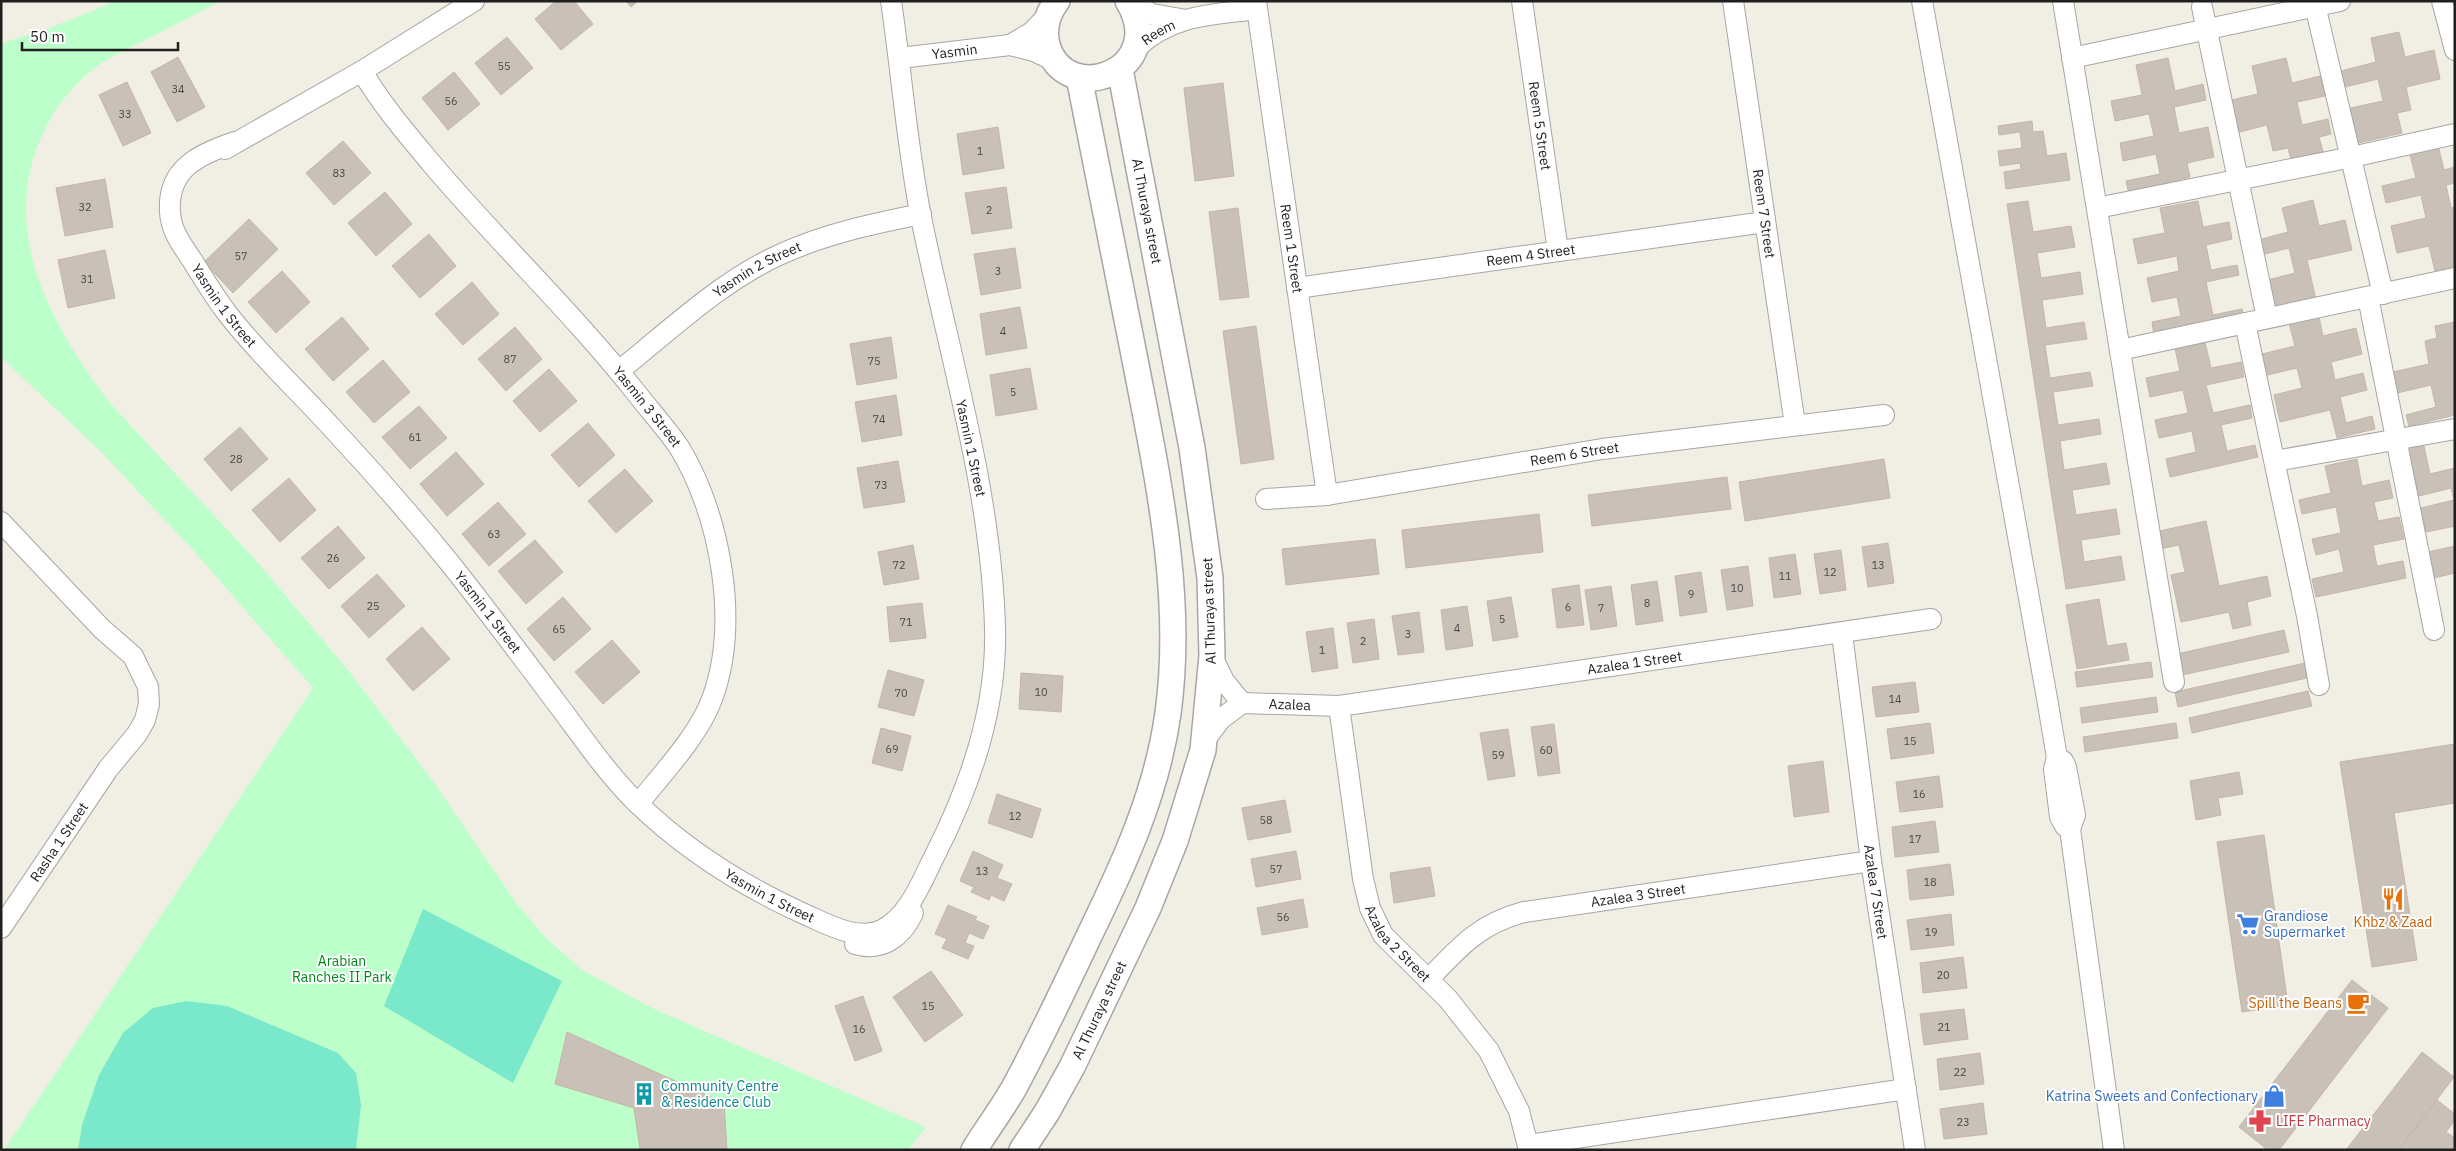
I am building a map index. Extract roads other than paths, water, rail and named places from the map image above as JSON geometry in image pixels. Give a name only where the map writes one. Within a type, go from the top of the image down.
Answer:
[{"type":"street","name":"Yasmin 1 Street","points":[[474,1],[362,71],[235,142],[193,160],[180,173],[172,189],[169,207],[171,225],[213,294],[250,342],[334,430],[432,541],[482,603],[594,754],[638,804],[673,835],[708,861],[745,884],[823,922],[852,943],[868,947],[883,945],[896,938],[907,927],[914,913],[919,887],[951,824],[973,766],[990,703],[996,634],[992,571],[983,503],[921,214],[891,1]]},
{"type":"street","name":"Reem","points":[[1128,1],[1152,14],[1181,20]]},
{"type":"street","points":[[1053,8],[1046,38],[1056,61],[1066,71],[1079,77],[1100,77],[1120,69],[1130,59],[1137,46],[1138,22],[1128,1]]},
{"type":"street","name":"Reem 5 Street","points":[[1522,1],[1558,251]]},
{"type":"street","name":"Reem 7 Street","points":[[1733,1],[1795,425]]},
{"type":"street","points":[[1922,1],[2056,758],[2054,769],[2060,816],[2065,826],[2070,829],[2114,1150]]},
{"type":"street","points":[[2063,1],[2174,682]]},
{"type":"street","points":[[2072,58],[2207,31],[2314,4],[2340,1]]},
{"type":"street","points":[[2442,1],[2455,50]]},
{"type":"street","points":[[2314,4],[2352,157],[2375,295],[2396,441],[2434,630]]},
{"type":"street","name":"Reem","points":[[1137,46],[1156,31],[1181,20],[1257,5]]},
{"type":"street","name":"Reem 1 Street","points":[[1257,5],[1327,495]]},
{"type":"street","points":[[2202,7],[2267,318]]},
{"type":"street","name":"Yasmin","points":[[1010,45],[1032,32],[1053,8]]},
{"type":"street","name":"Yasmin","points":[[900,58],[1010,45],[1034,51],[1056,61]]},
{"type":"street","name":"Al Thuraya street","points":[[1022,1150],[1047,1112],[1072,1067],[1148,908],[1178,832],[1196,777],[1204,741],[1212,656],[1210,578],[1192,448],[1120,69]]},
{"type":"street","name":"Yasmin 3 Street","points":[[362,71],[406,133],[466,204],[619,371],[683,456],[700,490],[716,538],[723,577],[725,621],[722,659],[712,700],[689,739],[638,804]]},
{"type":"street","points":[[974,1150],[1012,1090],[1047,1024],[1138,831],[1156,773],[1168,713],[1174,652],[1172,590],[1153,454],[1079,77]]},
{"type":"street","points":[[2097,208],[2352,157],[2455,134]]},
{"type":"street","name":"Yasmin 2 Street","points":[[619,371],[742,276],[777,256],[839,232],[921,214]]},
{"type":"street","name":"Reem 4 Street","points":[[1297,288],[1765,222]]},
{"type":"street","points":[[2120,350],[2455,278]]},
{"type":"street","points":[[2245,323],[2275,461],[2319,686]]},
{"type":"street","name":"Reem 6 Street","points":[[1266,499],[1327,495],[1602,449],[1884,415]]},
{"type":"street","points":[[2275,461],[2455,429]]},
{"type":"street","name":"Rasha 1 Street","points":[[1,522],[102,629],[133,656],[148,687],[149,704],[145,720],[136,734],[108,769],[6,922],[1,934]]},
{"type":"street","name":"Azalea 1 Street","points":[[1339,706],[1931,620]]},
{"type":"street","name":"Azalea 7 Street","points":[[1842,634],[1871,861],[1915,1150]]},
{"type":"street","points":[[1204,741],[1220,719],[1242,703],[1224,681],[1212,656]]},
{"type":"street","name":"Azalea","points":[[1242,703],[1339,706]]},
{"type":"street","name":"Azalea 2 Street","points":[[1339,706],[1363,879],[1370,908],[1383,935],[1470,1024],[1488,1051],[1519,1111],[1529,1147]]},
{"type":"street","name":"Azalea 3 Street","points":[[1428,980],[1469,937],[1504,917],[1524,912],[1871,861]]},
{"type":"street","points":[[1529,1147],[1906,1089]]},
{"type":"place","name":"Khbz & Zaad","points":[[2393,899]]},
{"type":"place","name":"Grandiose Supermarket","points":[[2248,924]]},
{"type":"place","name":"Spill the Beans","points":[[2358,1003]]},
{"type":"place","name":"Community Centre & Residence Club","points":[[644,1094]]},
{"type":"place","name":"Katrina Sweets and Confectionary","points":[[2274,1096]]},
{"type":"place","name":"LIFE Pharmacy","points":[[2260,1121]]},
{"type":"park label","name":"Arabian Ranches II Park","points":[[342,970]]}]
